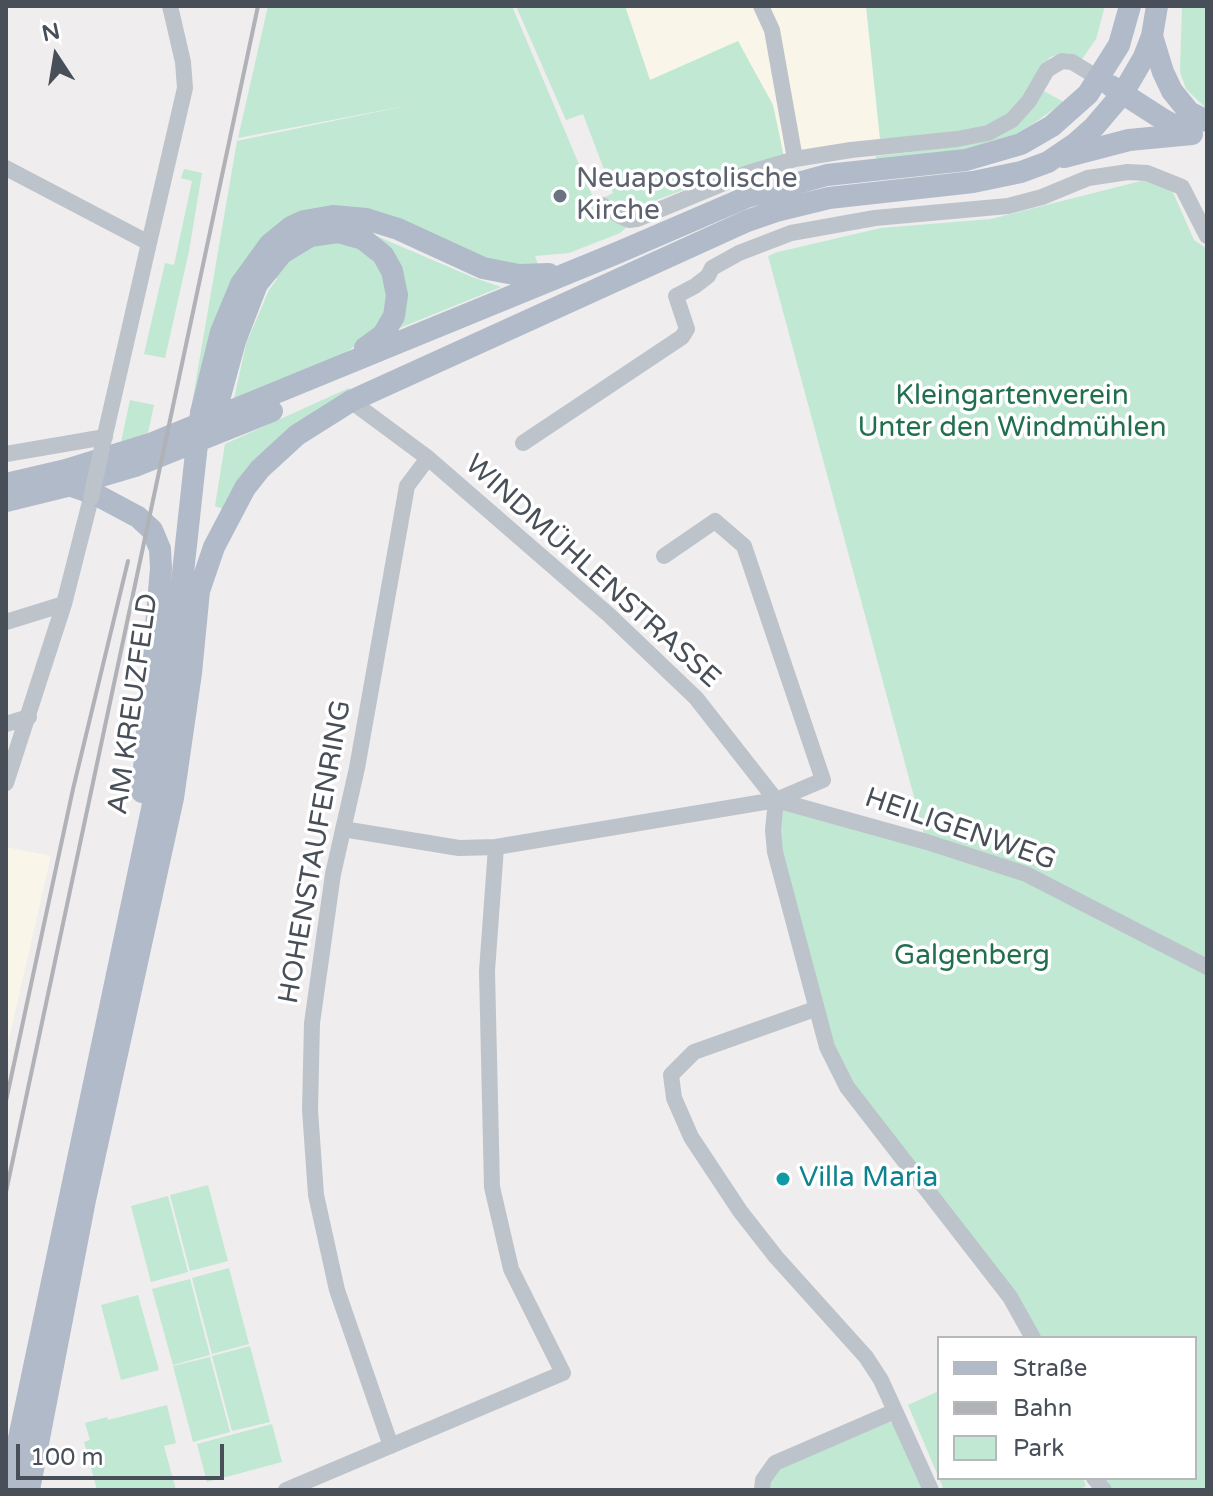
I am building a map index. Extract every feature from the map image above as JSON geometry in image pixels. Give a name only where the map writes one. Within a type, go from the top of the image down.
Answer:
[{"type":"main road","points":[[6,501],[135,466],[220,415],[747,197],[788,184],[854,171],[966,160],[1021,144],[1052,126],[1078,105],[1100,79],[1119,45],[1130,6]]},
{"type":"main road","points":[[1048,162],[1076,143],[1100,121],[1123,93],[1139,67],[1152,36],[1157,6]]},
{"type":"main road","points":[[1152,36],[1172,91],[1202,131]]},
{"type":"main road","points":[[1100,79],[1164,120],[1202,131]]},
{"type":"main road","points":[[6,484],[110,457],[508,309],[606,277],[627,275],[747,221],[802,204],[984,180],[1120,141],[1202,131]]},
{"type":"main road","points":[[220,415],[221,332],[241,284],[270,244],[304,221],[333,216],[366,219],[398,229],[463,260],[501,273],[540,275],[566,272]]},
{"type":"main road","points":[[199,591],[203,450],[220,415],[235,341],[250,298],[264,273],[282,253],[302,239],[338,232],[363,239],[383,255],[395,281],[397,306],[383,335],[319,375]]},
{"type":"main road","name":"AM KREUZFELD","points":[[29,1490],[85,1200],[173,798],[199,591],[223,528],[245,488],[260,469],[297,435],[351,401],[627,275]]},
{"type":"main road","name":"AM KREUZFELD","points":[[8,1490],[165,738],[203,450]]},
{"type":"main road","points":[[71,485],[145,522],[154,533],[160,549],[142,793],[142,851]]},
{"type":"street","points":[[6,783],[64,604],[185,88],[183,62],[170,6]]},
{"type":"street","points":[[761,6],[774,36],[795,159]]},
{"type":"street","points":[[602,205],[629,220],[637,219],[748,173],[795,159],[988,133],[1012,120],[1029,101],[1047,70],[1062,61],[1072,62],[1100,79]]},
{"type":"street","points":[[6,168],[149,243]]},
{"type":"street","points":[[523,443],[675,344],[687,329],[676,296],[708,276],[712,268],[739,253],[791,233],[875,218],[1008,206],[1111,172],[1147,173],[1182,187],[1207,236]]},
{"type":"street","points":[[707,239],[712,268]]},
{"type":"street","name":"WINDMÜHLENSTRASSE","points":[[351,401],[428,458],[609,615],[696,698],[776,800]]},
{"type":"street","points":[[6,454],[104,442]]},
{"type":"street","name":"HOHENSTAUFENRING","points":[[391,1446],[337,1290],[316,1195],[310,1110],[312,1023],[327,913],[357,768],[407,486],[428,458]]},
{"type":"street","points":[[343,829],[459,848],[496,847],[776,800],[823,780],[744,546],[715,521],[664,556]]},
{"type":"street","points":[[6,622],[64,604]]},
{"type":"street","points":[[6,724],[29,717]]},
{"type":"street","points":[[776,800],[773,830],[775,852],[827,1047],[847,1087],[1010,1297],[1032,1336]]},
{"type":"street","name":"HEILIGENWEG","points":[[776,800],[927,842],[1026,874],[1207,967]]},
{"type":"street","points":[[286,1490],[563,1373],[511,1269],[492,1187],[487,971],[496,847]]},
{"type":"street","points":[[815,1009],[694,1052],[671,1075],[674,1098],[691,1137],[740,1211],[776,1257],[866,1357],[881,1380],[931,1490]]},
{"type":"street","points":[[762,1490],[763,1480],[775,1463],[895,1411]]},
{"type":"shaded area","points":[[625,6],[866,6],[880,139],[784,157],[773,105],[650,80]]},
{"type":"shaded area","points":[[6,847],[51,856],[6,1052]]},
{"type":"green space","points":[[268,6],[512,6],[595,202],[613,193],[583,114],[566,120],[516,6],[625,6],[650,80],[738,41],[773,105],[784,157],[632,209],[628,226],[620,233],[569,253],[535,256],[539,267],[505,266],[312,212],[189,421],[237,141],[410,105],[238,138]]},
{"type":"green space","points":[[866,6],[1105,6],[1096,39],[1082,59],[1067,53],[1050,57],[1023,98],[1005,116],[986,126],[933,135],[880,139]]},
{"type":"green space","points":[[1182,6],[1207,6],[1207,109],[1186,89],[1180,72]]},
{"type":"green space","points":[[1042,90],[1064,102],[1003,141],[982,148],[876,161],[876,156],[961,146]]},
{"type":"green space","points":[[184,169],[202,173],[189,251],[165,358],[144,354],[165,263],[174,265],[192,181],[181,178]]},
{"type":"green space","name":"Kleingartenverein Unter den Windmühlen","points":[[1145,180],[1171,188],[1194,240],[1207,249],[1207,1490],[1104,1490],[1096,1480],[1197,1480],[1197,1336],[1032,1336],[847,1087],[775,852],[776,800],[926,841],[768,256],[881,228],[991,219]]},
{"type":"green space","points":[[372,234],[472,277],[501,287],[397,329]]},
{"type":"green space","points":[[322,240],[356,244],[387,275],[385,325],[331,363],[234,399],[246,344],[269,290],[277,279],[270,273]]},
{"type":"green space","points":[[349,388],[302,420],[223,509],[215,506],[225,444]]},
{"type":"green space","points":[[130,400],[154,405],[148,433],[121,442]]},
{"type":"green space","points":[[208,1185],[228,1261],[190,1271],[170,1195]]},
{"type":"green space","points":[[168,1196],[188,1272],[151,1282],[131,1206]]},
{"type":"green space","points":[[229,1268],[249,1344],[212,1354],[192,1278]]},
{"type":"green space","points":[[190,1279],[210,1355],[173,1365],[152,1289]]},
{"type":"green space","points":[[138,1295],[159,1370],[121,1380],[101,1305]]},
{"type":"green space","points":[[250,1346],[270,1422],[232,1431],[212,1356]]},
{"type":"green space","points":[[210,1357],[230,1432],[193,1442],[173,1366]]},
{"type":"green space","points":[[937,1392],[937,1473],[908,1405]]},
{"type":"green space","points":[[167,1405],[176,1443],[164,1446],[176,1490],[97,1490],[84,1442],[90,1440],[85,1423]]},
{"type":"green space","points":[[889,1422],[898,1425],[926,1490],[768,1490],[781,1467]]},
{"type":"green space","points":[[272,1424],[282,1462],[207,1482],[197,1444]]},
{"type":"green space","points":[[940,1480],[1084,1480],[1086,1486],[1077,1490],[944,1490]]},
{"type":"railway","points":[[6,1192],[258,6]]},
{"type":"railway","points":[[6,1101],[73,789],[128,561]]},
{"type":"place","name":"Neuapostolische Kirche","points":[[560,196]]},
{"type":"place","name":"Villa Maria","points":[[783,1179]]},
{"type":"park label","name":"Galgenberg","points":[[972,957]]}]
